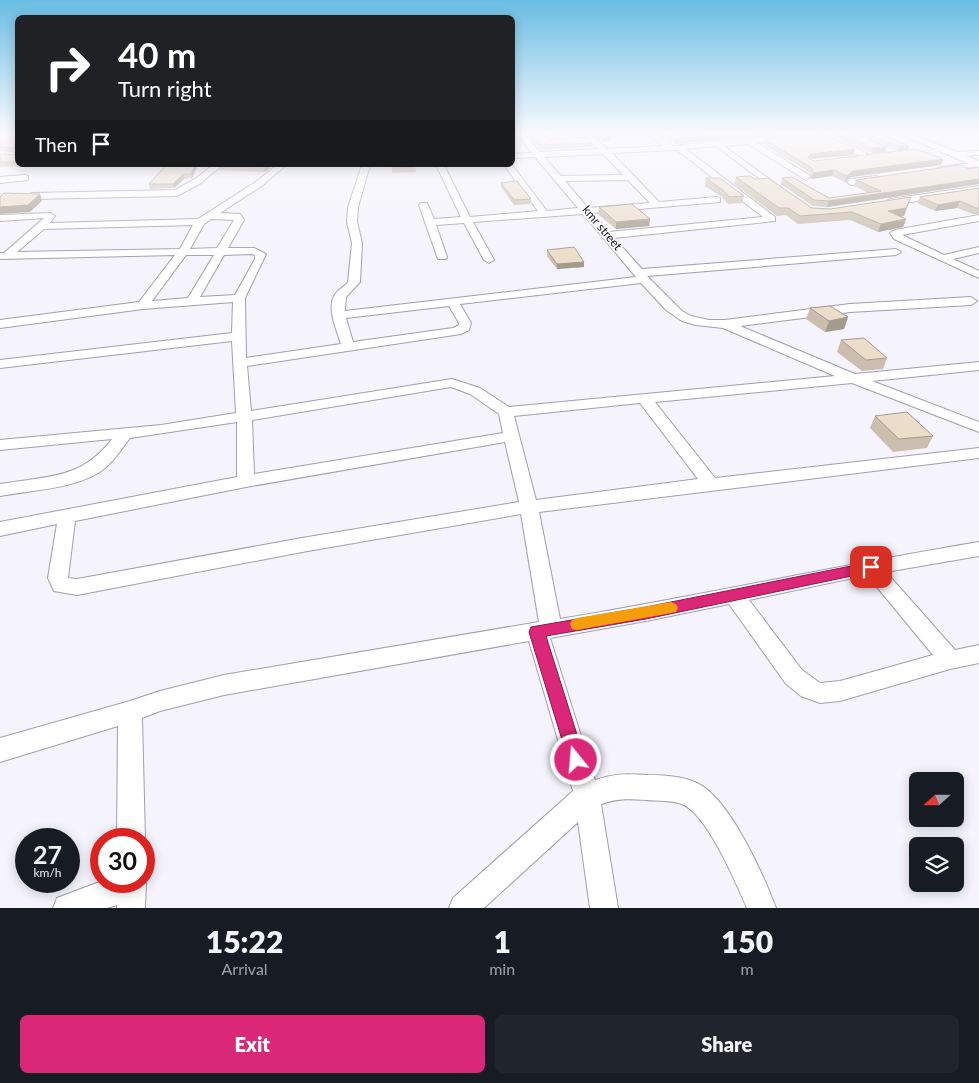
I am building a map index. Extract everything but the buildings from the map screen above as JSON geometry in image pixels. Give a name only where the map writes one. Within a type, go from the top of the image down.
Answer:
[{"type":"street","points":[[32,196],[177,193],[205,175]]},
{"type":"street","points":[[143,305],[184,252],[204,219],[269,175]]},
{"type":"street","points":[[348,346],[337,301],[341,294],[352,287],[354,282],[357,243],[352,222],[353,207],[363,175]]},
{"type":"street","points":[[445,175],[489,260]]},
{"type":"street","points":[[516,175],[545,214]]},
{"type":"street","name":"kmr street","points":[[557,175],[642,276],[679,315],[696,323],[725,324]]},
{"type":"street","points":[[609,236],[772,219],[713,175]]},
{"type":"street","points":[[759,175],[791,199]]},
{"type":"street","points":[[560,179],[628,176],[656,204]]},
{"type":"street","points":[[851,182],[890,177]]},
{"type":"street","points":[[0,180],[25,178]]},
{"type":"street","points":[[884,203],[979,189]]},
{"type":"street","points":[[430,222],[717,200]]},
{"type":"street","points":[[424,205],[442,257]]},
{"type":"street","points":[[0,218],[50,216],[50,218],[3,256]]},
{"type":"street","points":[[40,226],[239,217],[240,220],[192,301]]},
{"type":"street","points":[[979,218],[896,234],[898,237],[979,275]]},
{"type":"street","points":[[943,258],[979,250]]},
{"type":"street","points":[[3,256],[221,251],[254,251],[261,254],[239,298],[238,336],[244,416],[246,481]]},
{"type":"street","points":[[339,315],[642,276],[896,252]]},
{"type":"street","points":[[0,324],[143,305],[239,298]]},
{"type":"street","points":[[240,363],[461,330],[465,327],[465,323],[452,301]]},
{"type":"street","points":[[725,324],[850,308],[976,303]]},
{"type":"street","points":[[725,324],[979,427]]},
{"type":"street","points":[[0,364],[238,336]]},
{"type":"street","points":[[0,446],[161,430],[452,383],[475,391],[506,412],[979,366]]},
{"type":"street","points":[[644,398],[712,484]]},
{"type":"street","points":[[506,412],[529,507],[544,630],[588,796],[604,908]]},
{"type":"street","points":[[0,490],[65,478],[86,472],[112,451],[125,433]]},
{"type":"street","points":[[0,529],[246,481],[511,436]]},
{"type":"street","points":[[67,515],[58,578],[61,586],[66,588],[312,542],[529,507],[979,453]]},
{"type":"street","points":[[0,750],[130,712],[160,701],[224,685],[646,613],[871,567],[979,549]]},
{"type":"street","points":[[871,567],[950,660]]},
{"type":"street","points":[[734,595],[794,677],[809,689],[820,693],[840,691],[950,660],[979,654]]},
{"type":"street","points":[[130,712],[131,828]]},
{"type":"street","points":[[463,908],[588,796],[616,786],[661,788],[690,793],[710,811],[740,860],[762,908]]},
{"type":"street","points":[[67,908],[123,893]]},
{"type":"slow traffic","points":[[577,624],[671,608]]},
{"type":"route","points":[[576,760],[537,632],[646,613],[871,567]]}]
